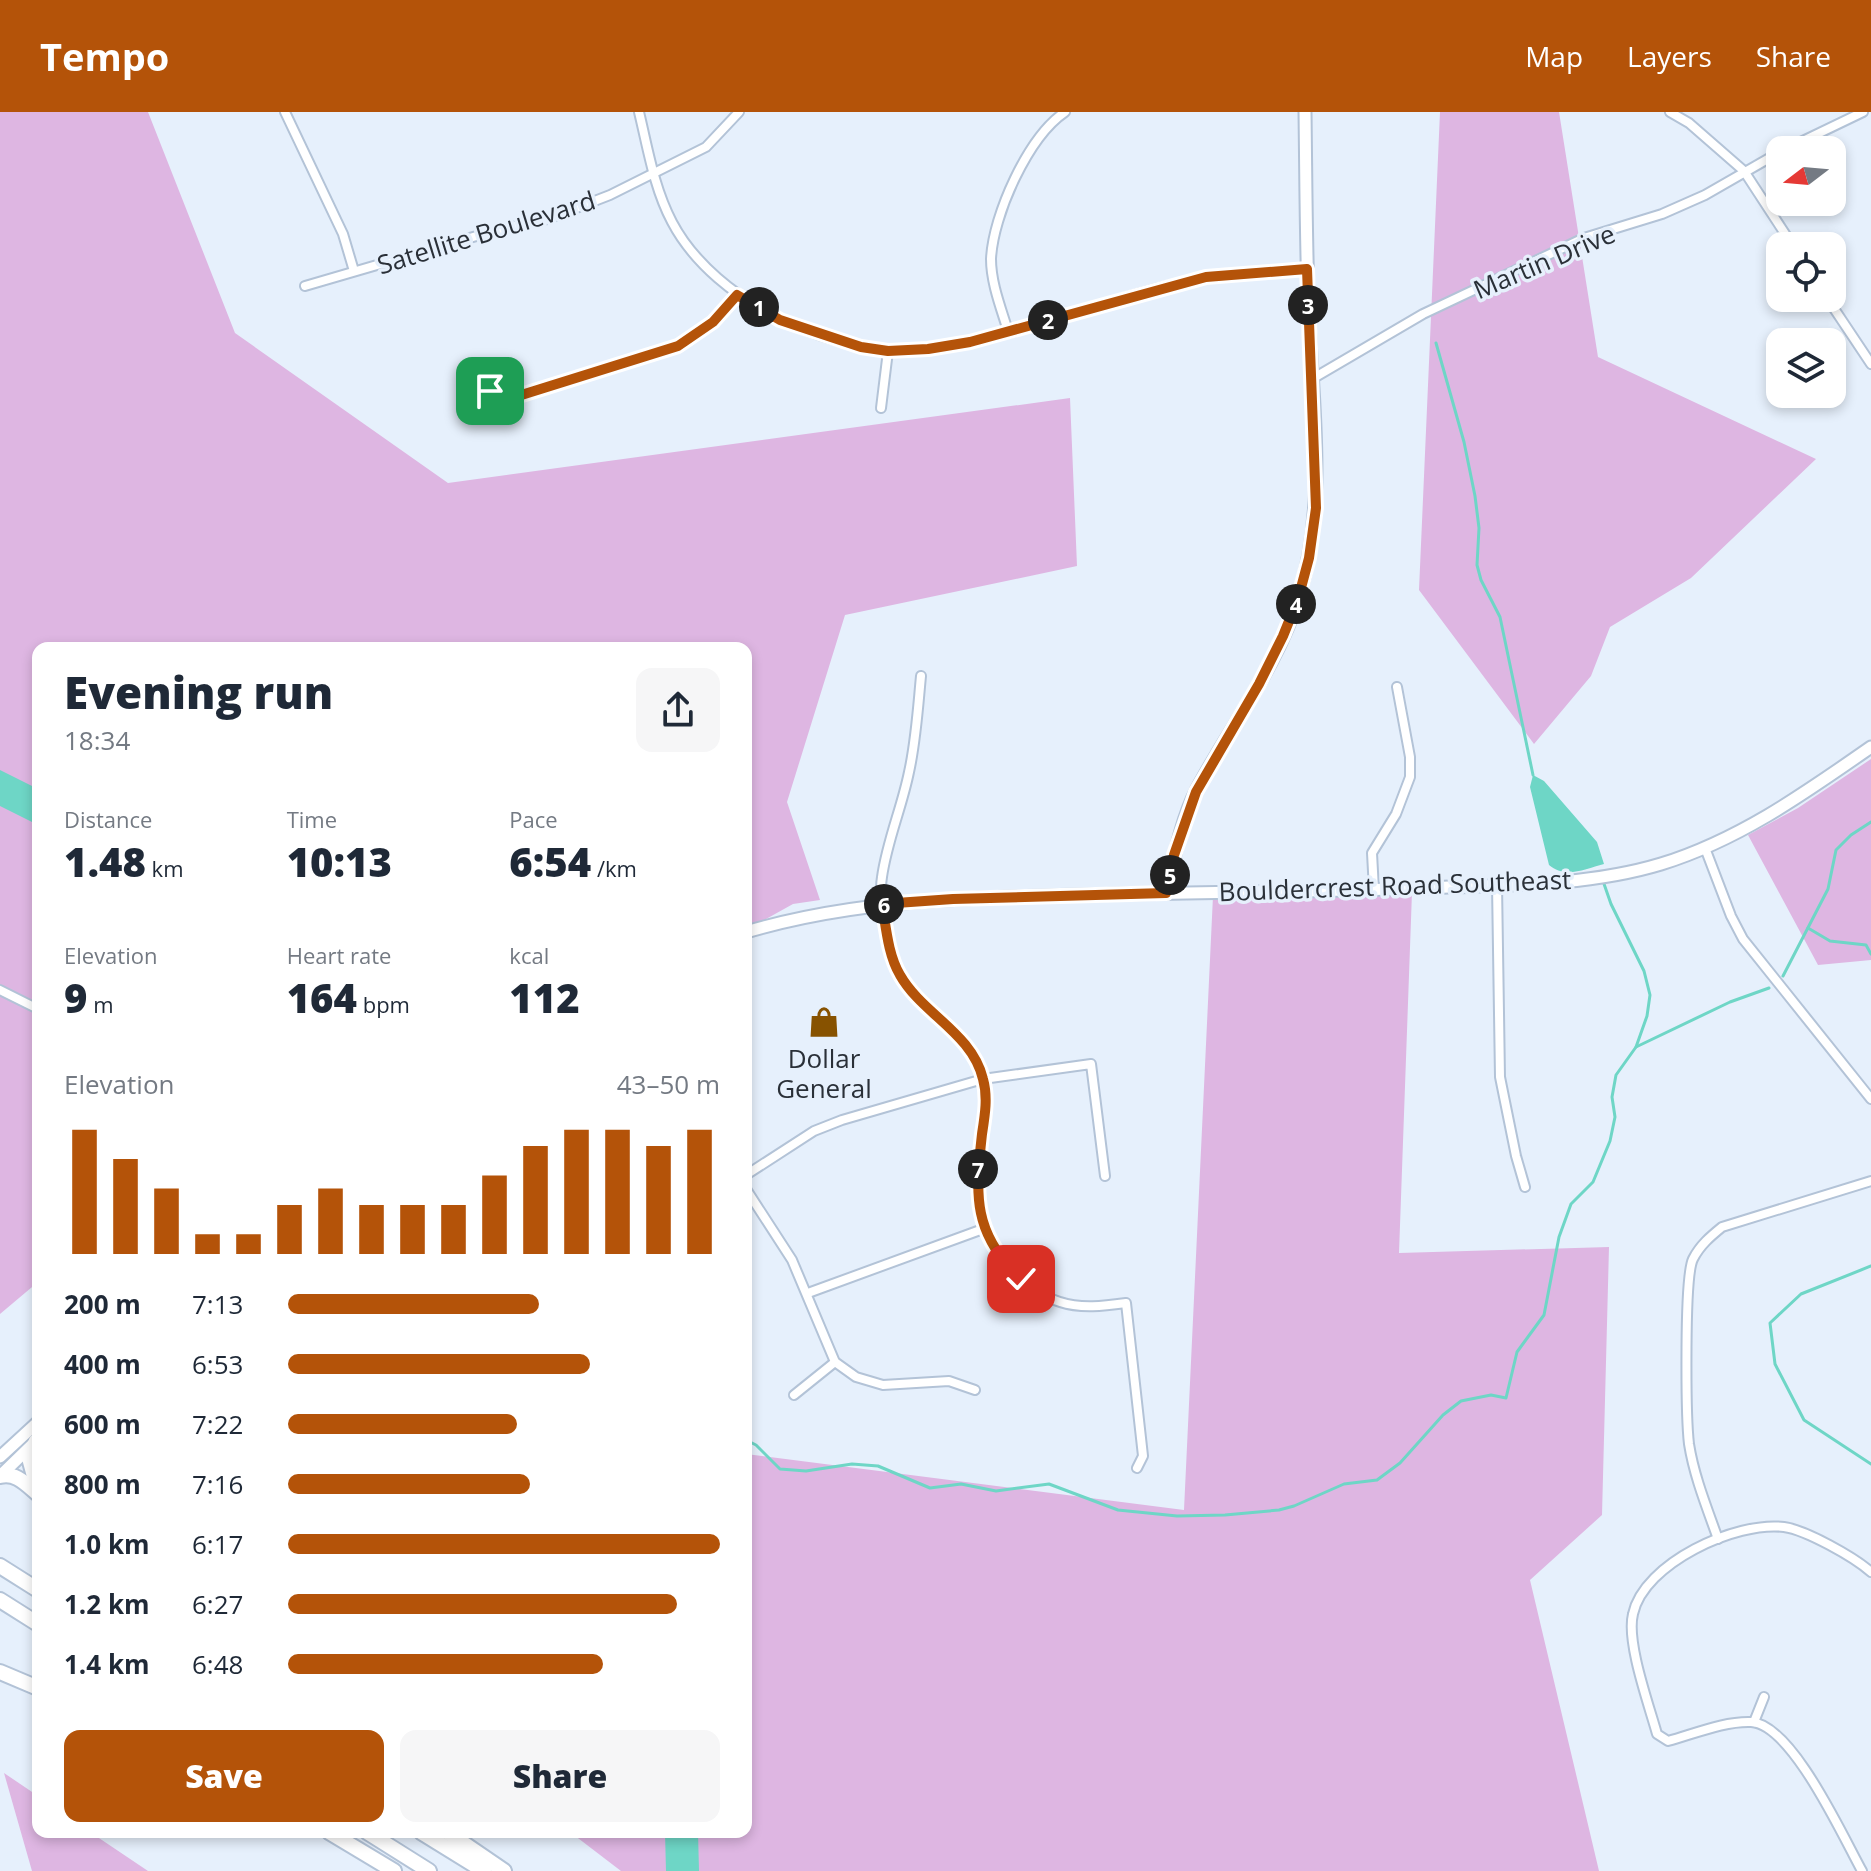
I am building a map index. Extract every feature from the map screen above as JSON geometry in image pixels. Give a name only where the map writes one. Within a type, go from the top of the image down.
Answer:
[{"type":"highway","points":[[32,1451],[29,1458],[32,1475]]},
{"type":"highway","points":[[0,1476],[18,1478],[32,1488]]},
{"type":"highway","points":[[0,1566],[32,1586]]},
{"type":"highway","points":[[0,1600],[32,1620]]},
{"type":"highway","points":[[0,1672],[32,1685]]},
{"type":"highway","points":[[339,1838],[394,1871]]},
{"type":"highway","points":[[377,1838],[429,1871]]},
{"type":"highway","points":[[431,1838],[484,1871]]},
{"type":"highway","points":[[456,1838],[504,1871]]},
{"type":"street","points":[[285,112],[343,234],[354,271]]},
{"type":"street","points":[[639,112],[660,196],[673,224],[713,276],[737,295],[780,320],[861,347],[888,351],[970,342],[1206,277],[1307,269]]},
{"type":"street","name":"Satellite Boulevard","points":[[305,286],[497,230],[548,219],[610,195],[706,147],[739,112]]},
{"type":"street","points":[[1008,331],[991,261],[994,234],[1006,200],[1027,158],[1044,131],[1065,112]]},
{"type":"street","points":[[1166,893],[1174,855],[1196,792],[1259,684],[1298,599],[1309,558],[1316,508],[1305,112]]},
{"type":"street","points":[[1670,112],[1699,131],[1744,171],[1784,232]]},
{"type":"street","name":"Martin Drive","points":[[1813,136],[1863,112]]},
{"type":"street","name":"Martin Drive","points":[[1312,379],[1423,314],[1584,238],[1662,214],[1691,201],[1766,159]]},
{"type":"street","points":[[490,391],[515,397],[678,346],[713,322],[737,295]]},
{"type":"street","points":[[1836,312],[1871,364]]},
{"type":"street","points":[[881,408],[888,351]]},
{"type":"street","points":[[921,676],[910,770],[881,879],[882,904],[894,962],[900,976],[918,1000],[958,1035],[976,1059],[986,1101],[977,1175],[978,1208],[983,1229],[1005,1264],[1038,1293],[1059,1302],[1078,1306],[1126,1303],[1143,1456],[1137,1468]]},
{"type":"street","points":[[1374,890],[1372,853],[1396,814],[1410,777],[1410,757],[1397,687]]},
{"type":"street","name":"Bouldercrest Road Southeast","points":[[752,930],[786,920],[882,904],[953,899],[1374,890],[1593,878],[1659,865],[1705,848],[1758,822],[1871,747]]},
{"type":"street","points":[[1705,848],[1743,939],[1871,1099]]},
{"type":"street","points":[[1497,885],[1500,1077],[1525,1187]]},
{"type":"street","points":[[0,990],[32,1006]]},
{"type":"street","points":[[752,1171],[814,1131],[842,1120],[983,1079],[1091,1064],[1105,1176]]},
{"type":"street","points":[[1718,1539],[1696,1475],[1689,1443],[1688,1302],[1692,1260],[1706,1240],[1722,1227],[1871,1181]]},
{"type":"street","points":[[752,1198],[778,1235],[808,1293],[835,1362],[856,1377],[883,1385],[949,1381],[975,1390]]},
{"type":"street","points":[[808,1293],[983,1229]]},
{"type":"street","points":[[794,1395],[835,1362]]},
{"type":"street","points":[[0,1457],[32,1428]]},
{"type":"street","points":[[0,1476],[32,1445]]},
{"type":"street","points":[[1862,1871],[1798,1756],[1780,1737],[1754,1722],[1735,1723],[1660,1743],[1634,1648],[1632,1614],[1647,1585],[1697,1547],[1760,1528],[1785,1527],[1857,1560],[1871,1572]]},
{"type":"street","points":[[1754,1722],[1764,1697]]},
{"type":"shaded area","points":[[0,112],[148,112],[235,333],[448,483],[1070,398],[1077,566],[845,615],[787,802],[820,900],[793,904],[752,927],[752,642],[32,642],[32,1287],[0,1314]]},
{"type":"shaded area","points":[[1440,112],[1559,112],[1598,357],[1816,459],[1691,578],[1610,627],[1591,676],[1534,744],[1419,590]]},
{"type":"shaded area","points":[[1871,759],[1871,960],[1818,965],[1748,835],[1798,808]]},
{"type":"shaded area","points":[[0,770],[32,786],[32,822],[0,806]]},
{"type":"shaded area","points":[[1533,775],[1544,781],[1597,842],[1604,864],[1568,872],[1549,865],[1530,787]]},
{"type":"shaded area","points":[[1412,892],[1399,1253],[1609,1247],[1602,1515],[1530,1580],[1599,1871],[621,1871],[578,1838],[752,1838],[752,1455],[1184,1510],[1213,896]]},
{"type":"shaded area","points":[[4,1773],[32,1792],[32,1838],[99,1838],[148,1871],[32,1871]]},
{"type":"shaded area","points":[[665,1838],[698,1838],[699,1871],[666,1871]]},
{"type":"waterway","points":[[1436,343],[1464,442],[1475,496],[1479,528],[1477,565],[1481,580],[1500,617],[1533,775]]},
{"type":"waterway","points":[[1783,976],[1828,889],[1836,850],[1871,822]]},
{"type":"waterway","points":[[752,1443],[780,1469],[806,1471],[852,1464],[878,1466],[930,1488],[961,1484],[996,1491],[1049,1484],[1118,1510],[1177,1516],[1225,1515],[1279,1510],[1344,1484],[1377,1480],[1400,1463],[1443,1415],[1461,1401],[1491,1395],[1506,1398],[1517,1352],[1544,1315],[1559,1237],[1571,1204],[1593,1182],[1610,1141],[1615,1117],[1612,1097],[1616,1075],[1636,1047],[1647,1016],[1650,995],[1644,971],[1603,881]]},
{"type":"waterway","points":[[1808,928],[1830,941],[1866,945],[1871,954]]},
{"type":"waterway","points":[[1636,1047],[1730,1002],[1769,988]]},
{"type":"waterway","points":[[1871,1266],[1801,1294],[1770,1323],[1775,1364],[1804,1420],[1871,1464]]},
{"type":"place","name":"Dollar General","points":[[824,1022]]},
{"type":"route","points":[[490,391],[515,397],[678,346],[713,322],[737,295],[780,320],[861,347],[888,351],[970,342],[1206,277],[1307,269],[1316,508],[1309,558],[1298,599],[1283,636],[1259,684],[1196,792],[1174,855],[1166,893],[882,904],[894,962],[900,976],[918,1000],[958,1035],[976,1059],[986,1101],[977,1175],[978,1208],[983,1229],[993,1247],[1021,1279]]}]
